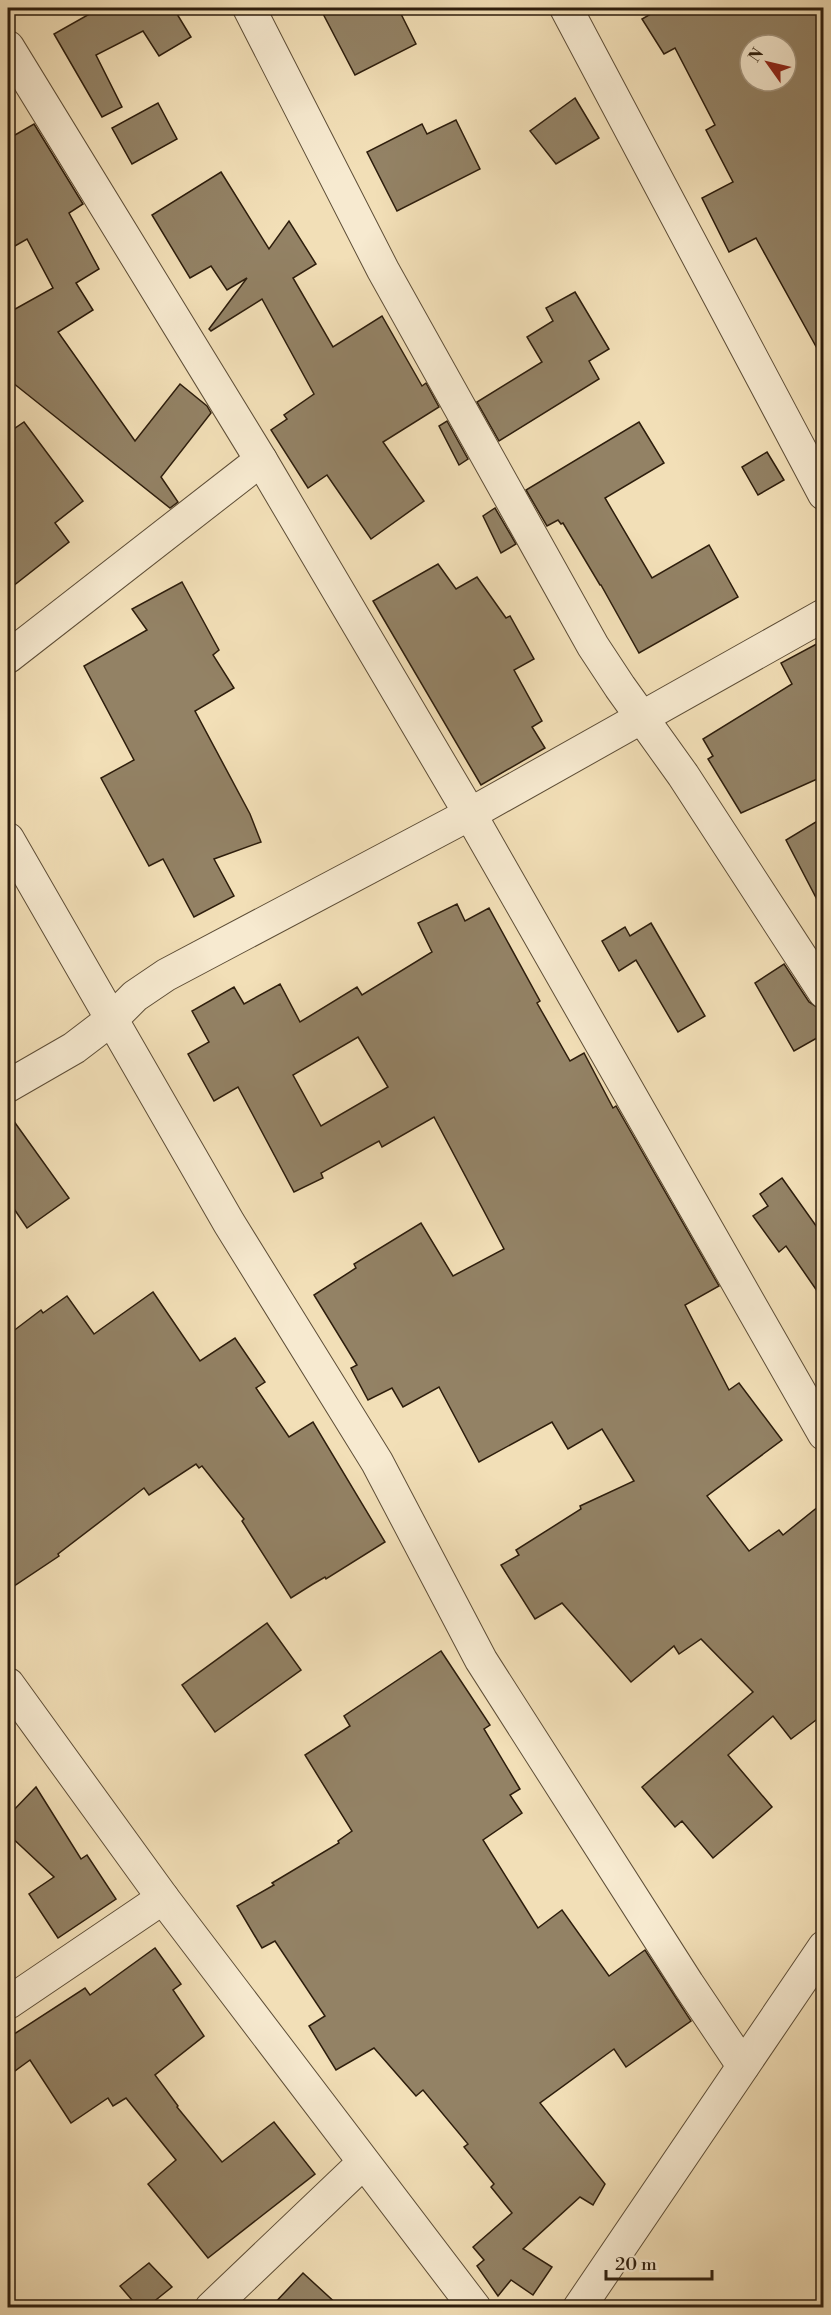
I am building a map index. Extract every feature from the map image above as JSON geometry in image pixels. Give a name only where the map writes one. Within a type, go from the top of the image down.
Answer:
[{"type":"street","points":[[249,8],[383,270],[594,646],[683,775],[824,992]]},
{"type":"street","points":[[566,8],[824,494]]},
{"type":"street","points":[[8,47],[261,460],[470,814],[824,1434]]},
{"type":"street","points":[[8,657],[261,460]]},
{"type":"street","points":[[8,1086],[74,1048],[112,1019],[135,996],[166,975],[470,814],[824,615]]},
{"type":"street","points":[[8,839],[229,1223],[377,1462],[481,1660],[743,2066]]},
{"type":"street","points":[[8,1684],[163,1899],[475,2307]]},
{"type":"street","points":[[8,2003],[163,1899]]},
{"type":"street","points":[[579,2307],[824,1947]]},
{"type":"street","points":[[211,2307],[363,2163]]},
{"type":"building","points":[[100,8],[190,8],[177,14],[191,37],[159,56],[143,31],[96,55],[122,107],[102,117],[54,34]]},
{"type":"building","points":[[320,8],[398,8],[416,44],[355,75]]},
{"type":"building","points":[[661,8],[815,8],[824,26],[824,361],[756,238],[729,252],[702,198],[733,182],[706,130],[715,125],[675,48],[664,54],[642,19]]},
{"type":"building","points":[[575,98],[599,138],[556,164],[530,131]]},
{"type":"building","points":[[158,103],[177,139],[132,164],[112,128]]},
{"type":"building","points":[[456,120],[480,169],[397,211],[367,152],[422,124],[427,134]]},
{"type":"building","points":[[34,124],[83,204],[69,213],[99,269],[76,283],[93,310],[58,332],[135,441],[180,384],[207,406],[211,413],[161,477],[178,502],[170,508],[8,379],[8,313],[53,288],[27,239],[8,250],[8,139]]},
{"type":"building","points":[[221,172],[269,249],[289,221],[316,264],[293,278],[333,347],[382,316],[422,386],[426,383],[439,407],[383,442],[424,501],[371,539],[327,475],[308,488],[271,430],[287,419],[284,415],[314,394],[262,299],[211,331],[209,329],[247,278],[227,290],[211,266],[190,278],[152,215]]},
{"type":"building","points":[[575,292],[609,349],[589,361],[599,379],[499,441],[477,402],[542,362],[527,337],[553,321],[546,308]]},
{"type":"building","points":[[447,421],[468,459],[459,465],[439,426]]},
{"type":"building","points":[[24,422],[83,501],[55,523],[69,542],[8,590],[8,433]]},
{"type":"building","points":[[639,422],[664,463],[605,498],[652,578],[709,545],[738,597],[639,653],[563,523],[561,524],[558,520],[547,526],[526,490]]},
{"type":"building","points":[[767,452],[784,480],[758,495],[742,467]]},
{"type":"building","points":[[495,508],[516,544],[501,553],[483,516]]},
{"type":"building","points":[[438,564],[456,589],[477,577],[506,618],[510,616],[534,659],[514,670],[542,721],[532,727],[545,748],[481,785],[373,601]]},
{"type":"building","points":[[182,582],[219,650],[213,655],[234,688],[195,711],[250,814],[261,842],[214,859],[234,896],[194,917],[163,859],[149,866],[101,778],[134,760],[84,666],[147,630],[132,609]]},
{"type":"building","points":[[824,640],[824,776],[741,813],[708,759],[713,756],[703,739],[792,684],[781,663]]},
{"type":"building","points":[[824,817],[824,913],[786,840]]},
{"type":"building","points":[[457,904],[465,921],[489,908],[540,1001],[537,1003],[570,1061],[584,1053],[613,1108],[616,1106],[719,1286],[685,1305],[729,1390],[739,1383],[782,1440],[707,1496],[749,1551],[779,1530],[783,1535],[824,1502],[824,1714],[791,1739],[773,1716],[728,1755],[772,1807],[713,1858],[682,1821],[675,1827],[642,1787],[753,1692],[701,1639],[679,1654],[674,1646],[631,1682],[562,1603],[535,1619],[501,1565],[519,1555],[516,1550],[581,1509],[580,1506],[634,1481],[602,1429],[568,1449],[552,1422],[479,1462],[439,1387],[403,1407],[392,1388],[368,1400],[351,1368],[357,1365],[314,1295],[356,1268],[354,1264],[421,1223],[453,1276],[504,1249],[434,1117],[382,1147],[379,1141],[321,1173],[323,1178],[294,1192],[238,1087],[214,1101],[188,1054],[209,1042],[192,1011],[234,987],[244,1004],[280,984],[300,1022],[357,987],[362,995],[432,952],[418,923]],"holes":[[[358,1037],[388,1087],[321,1126],[293,1075]]]},
{"type":"building","points":[[651,923],[705,1016],[678,1032],[636,960],[619,971],[602,941],[625,927],[630,936]]},
{"type":"building","points":[[784,964],[809,1002],[820,1009],[824,1015],[824,1034],[794,1051],[755,983]]},
{"type":"building","points":[[8,1113],[69,1198],[27,1228],[8,1200]]},
{"type":"building","points":[[782,1178],[824,1237],[824,1301],[786,1246],[779,1252],[753,1216],[768,1206],[760,1194]]},
{"type":"building","points":[[153,1292],[200,1361],[235,1338],[265,1382],[256,1388],[289,1437],[313,1422],[385,1542],[291,1598],[242,1521],[244,1519],[202,1466],[199,1468],[196,1464],[149,1495],[144,1488],[58,1554],[59,1556],[8,1590],[8,1335],[41,1310],[43,1313],[67,1296],[94,1334]]},
{"type":"building","points":[[267,1623],[301,1670],[215,1732],[182,1685]]},
{"type":"building","points":[[441,1651],[490,1725],[484,1729],[520,1789],[510,1795],[522,1813],[483,1840],[538,1928],[562,1910],[609,1976],[645,1950],[691,2021],[626,2067],[614,2049],[540,2103],[605,2184],[593,2205],[580,2197],[523,2249],[552,2267],[533,2295],[511,2280],[498,2296],[477,2266],[484,2260],[473,2247],[512,2213],[491,2187],[494,2184],[464,2147],[468,2144],[423,2090],[416,2096],[374,2048],[336,2070],[309,2026],[325,2016],[275,1941],[262,1948],[237,1906],[339,1843],[338,1841],[352,1831],[305,1755],[350,1726],[344,1716]]},
{"type":"building","points":[[36,1787],[81,1859],[87,1855],[116,1899],[58,1938],[29,1894],[54,1877],[8,1834],[8,1816]]},
{"type":"building","points":[[155,1948],[181,1984],[173,1990],[204,2036],[155,2075],[177,2107],[222,2162],[274,2122],[315,2174],[208,2258],[148,2184],[176,2160],[126,2098],[113,2106],[108,2098],[71,2123],[30,2060],[8,2076],[8,2038],[85,1988],[90,1995]]},
{"type":"building","points":[[149,2263],[172,2287],[147,2307],[138,2307],[120,2286]]},
{"type":"building","points":[[303,2273],[340,2307],[271,2307]]}]
